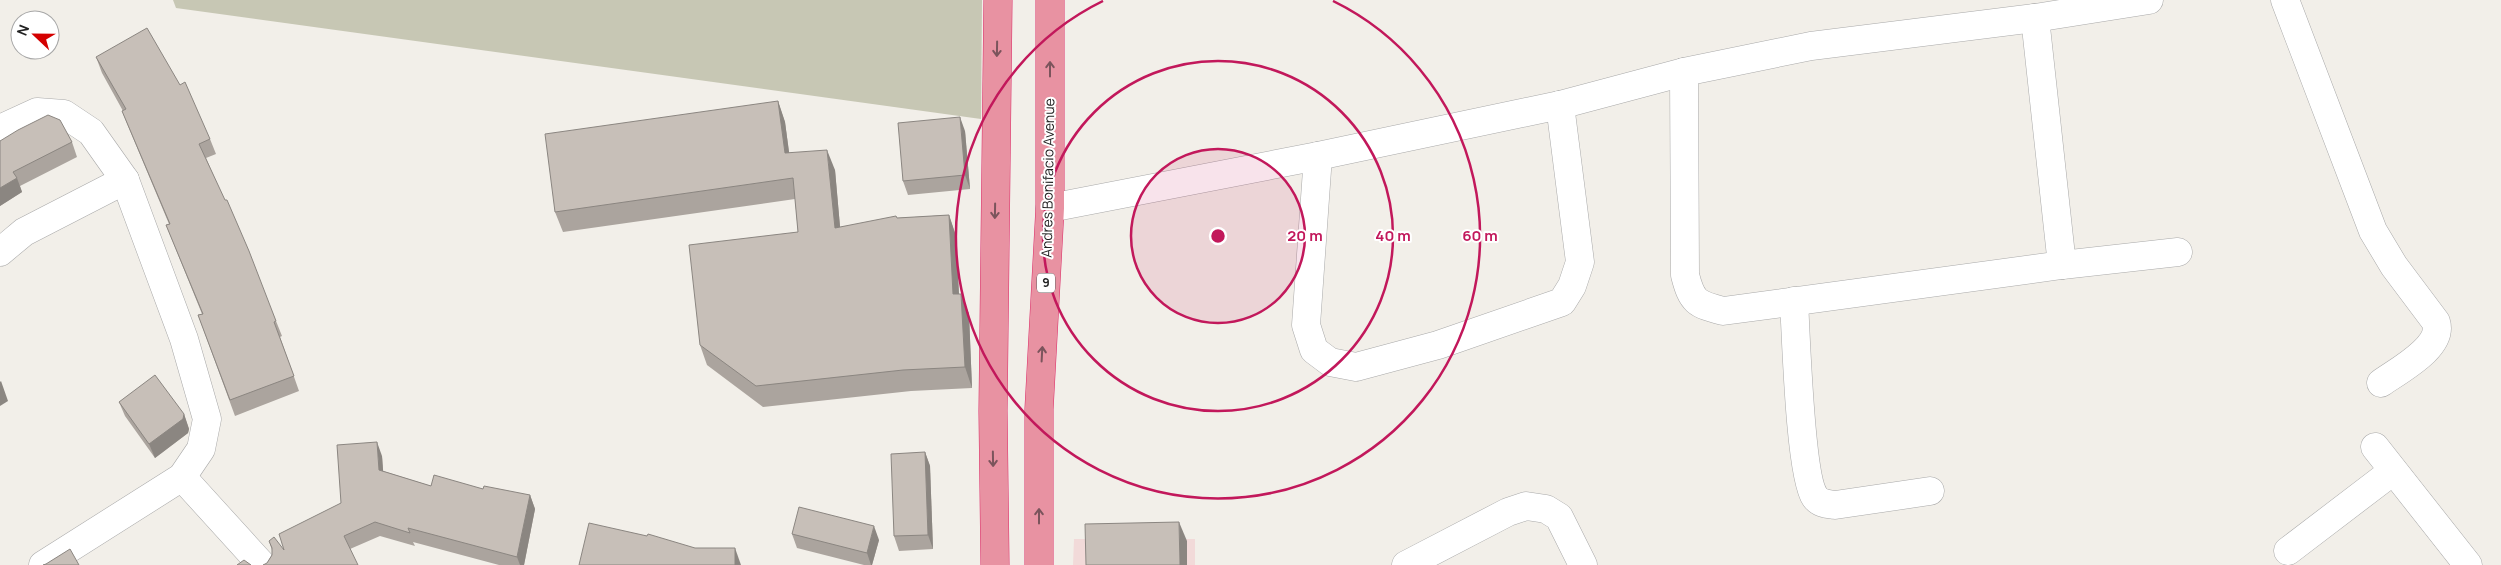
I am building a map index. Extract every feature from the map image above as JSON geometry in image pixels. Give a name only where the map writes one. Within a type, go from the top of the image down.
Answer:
[{"type":"highway","points":[[994,565],[993,401],[998,0]]},
{"type":"highway","name":"Andres Bonifacio Avenue","points":[[1039,565],[1039,409],[1050,208],[1050,0]]},
{"type":"street","points":[[1050,208],[1318,156],[1560,105],[1684,72],[1811,46],[2035,18],[2149,0]]},
{"type":"street","points":[[2285,0],[2373,231],[2394,266],[2436,322],[2439,330],[2434,341],[2427,349],[2381,383]]},
{"type":"street","points":[[2035,18],[2062,265]]},
{"type":"street","points":[[1684,72],[1685,275],[1690,295],[1702,305],[1723,312],[2062,265],[2178,252]]},
{"type":"street","points":[[1318,156],[1306,325],[1314,350],[1330,362],[1356,367],[1438,345],[1562,302],[1572,286],[1580,262],[1560,105]]},
{"type":"street","points":[[0,129],[37,112],[64,114],[90,132],[125,180],[184,339],[207,419],[202,449],[182,477],[43,565]]},
{"type":"street","points":[[0,252],[24,232],[125,180]]},
{"type":"street","points":[[1794,301],[1806,460],[1815,497],[1823,503],[1835,506],[1930,491]]},
{"type":"street","points":[[2375,447],[2468,565]]},
{"type":"street","points":[[2288,551],[2393,471]]},
{"type":"street","points":[[182,477],[262,565]]},
{"type":"street","points":[[1406,565],[1508,512],[1526,506],[1546,509],[1559,517],[1583,565]]},
{"type":"shaded area","points":[[173,0],[982,0],[981,119],[176,8]]},
{"type":"shaded area","points":[[1074,539],[1195,539],[1195,565],[1073,565]]},
{"type":"building","points":[[147,28],[180,85],[185,82],[210,139],[199,144],[225,200],[227,200],[249,251],[276,321],[274,322],[294,376],[230,400],[198,315],[203,314],[166,225],[170,224],[122,111],[126,109],[96,57]]},
{"type":"building","points":[[778,101],[785,153],[827,150],[835,228],[896,216],[897,218],[949,215],[953,294],[961,294],[965,367],[903,370],[756,386],[700,345],[689,245],[798,232],[793,178],[555,212],[545,134]]},
{"type":"building","points":[[48,115],[60,120],[72,142],[13,172],[17,178],[0,188],[0,141]]},
{"type":"building","points":[[960,117],[965,175],[903,181],[898,123]]},
{"type":"building","points":[[155,375],[184,414],[183,419],[149,444],[119,402]]},
{"type":"building","points":[[377,442],[379,470],[431,486],[434,475],[483,489],[484,486],[530,495],[517,557],[408,528],[410,533],[375,522],[344,536],[358,565],[263,565],[267,563],[272,555],[269,541],[274,537],[284,550],[279,534],[341,503],[337,445]]},
{"type":"building","points":[[925,452],[928,535],[894,536],[891,454]]},
{"type":"building","points":[[799,507],[874,526],[867,553],[792,534]]},
{"type":"building","points":[[1179,522],[1180,565],[1086,565],[1085,524]]},
{"type":"building","points":[[589,523],[647,536],[648,534],[695,548],[735,548],[735,565],[579,565]]},
{"type":"building","points":[[70,549],[79,565],[43,565],[46,564]]},
{"type":"building","points":[[244,560],[251,565],[237,565]]}]
